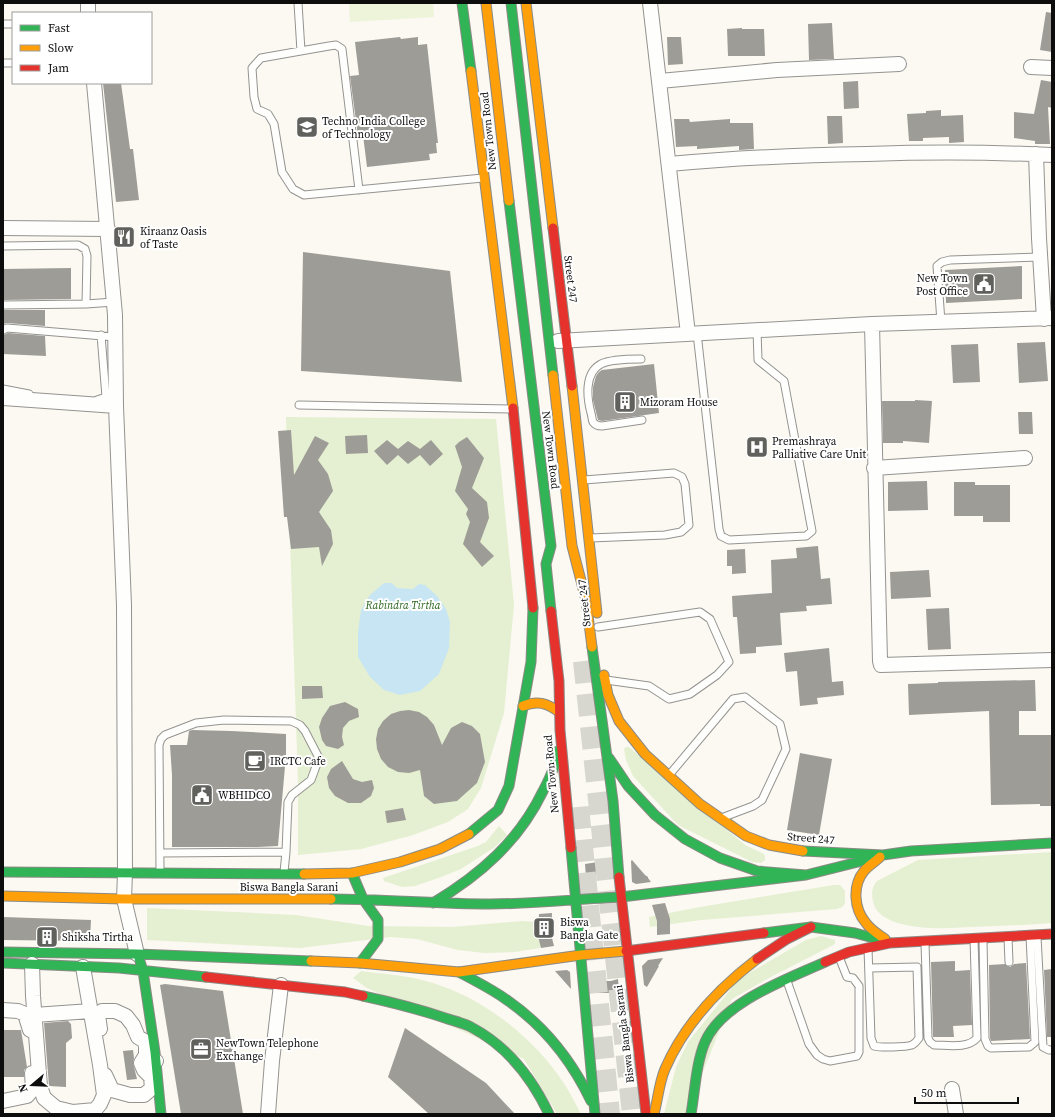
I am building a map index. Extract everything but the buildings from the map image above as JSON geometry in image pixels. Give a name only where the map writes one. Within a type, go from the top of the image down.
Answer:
[{"type":"main road","points":[[3,872],[335,874],[352,872],[400,862],[440,849],[470,834],[498,810],[509,786],[531,662],[532,605],[514,409],[483,178],[462,3]]},
{"type":"main road","name":"New Town Road","points":[[486,3],[508,201],[551,546],[546,564],[559,680],[560,730],[574,900],[581,955]]},
{"type":"main road","points":[[511,3],[576,593]]},
{"type":"main road","name":"Street 247","points":[[526,3],[598,626],[608,695],[619,721],[645,754],[700,804],[746,836],[769,845],[802,851],[883,855],[911,851],[1052,843]]},
{"type":"main road","points":[[551,546],[556,595]]},
{"type":"main road","name":"Biswa Bangla Sarani","points":[[572,546],[586,600],[613,801],[626,951],[646,1114]]},
{"type":"main road","points":[[523,706],[530,703],[540,702],[550,704],[559,712]]},
{"type":"main road","points":[[433,903],[453,892],[488,865],[518,832],[542,795],[551,774],[558,753],[560,730]]},
{"type":"main road","points":[[606,754],[628,786],[650,809],[685,839],[720,858],[756,871],[806,875],[850,865],[883,855]]},
{"type":"main road","points":[[883,855],[864,872],[858,880],[856,897],[858,909],[869,928],[890,943]]},
{"type":"main road","points":[[352,872],[363,899],[378,920],[378,939],[360,962]]},
{"type":"main road","name":"Biswa Bangla Sarani","points":[[3,896],[124,899],[363,899],[433,903],[491,904],[621,897],[806,875]]},
{"type":"main road","points":[[3,952],[137,954],[360,962],[459,972],[581,955],[626,951],[811,927],[855,933],[890,943]]},
{"type":"main road","points":[[654,1114],[664,1071],[681,1040],[701,1011],[724,985],[751,962],[780,943],[811,927]]},
{"type":"main road","points":[[691,1114],[700,1057],[705,1041],[715,1026],[731,1010],[753,996],[787,979],[849,952],[890,943],[1052,934]]},
{"type":"main road","points":[[137,954],[143,971],[156,1061],[161,1114]]},
{"type":"main road","points":[[581,955],[595,1114]]},
{"type":"main road","points":[[3,963],[143,971],[281,985],[353,994],[413,1007],[470,1026],[494,1041],[517,1063],[540,1095],[549,1114]]},
{"type":"main road","points":[[459,972],[508,1001],[528,1017],[546,1035],[564,1056],[587,1091],[595,1114]]},
{"type":"street","points":[[650,3],[669,164],[693,334]]},
{"type":"street","points":[[660,81],[777,70],[899,64]]},
{"type":"street","points":[[1031,67],[1052,68]]},
{"type":"street","points":[[94,84],[114,302],[108,336],[116,406],[124,605],[124,899],[137,954]]},
{"type":"street","points":[[669,164],[796,155],[927,152],[1052,155]]},
{"type":"street","points":[[549,342],[872,324],[1048,318],[1040,257],[1036,154]]},
{"type":"street","points":[[3,228],[69,237],[108,229]]},
{"type":"street","points":[[872,324],[874,468],[879,653],[881,665],[1052,660]]},
{"type":"street","points":[[3,398],[116,406]]},
{"type":"street","points":[[874,468],[1025,458]]},
{"type":"street","points":[[28,964],[30,1014],[40,1086],[44,1098],[56,1108],[73,1112],[95,1110],[100,1104],[104,1095],[83,967]]},
{"type":"street","points":[[268,1114],[272,1061],[281,985]]},
{"type":"street","points":[[3,1010],[18,1011],[30,1014],[91,1011]]},
{"type":"street","points":[[102,1011],[115,1011],[126,1016],[138,1036],[146,1042],[146,1054],[141,1063],[144,1070],[151,1077],[152,1088],[144,1095],[130,1095],[112,1090],[105,1077],[98,1015],[102,1011]]},
{"type":"street","points":[[3,1101],[27,1096],[33,1089],[29,1026],[30,1014]]},
{"type":"street","points":[[141,1063],[156,1061]]},
{"type":"street","points":[[952,1089],[956,1114]]},
{"type":"lane","points":[[298,3],[302,51]]},
{"type":"lane","points":[[359,190],[342,49],[336,45],[260,58],[252,68],[254,97],[257,109],[268,114],[274,124],[282,172],[293,189],[304,195],[359,190],[483,178]]},
{"type":"lane","points":[[3,246],[69,237],[85,249],[86,304]]},
{"type":"lane","points":[[941,322],[937,266],[942,262],[950,260],[1040,257]]},
{"type":"lane","points":[[3,305],[86,304],[114,302]]},
{"type":"lane","points":[[3,330],[8,328],[108,336],[106,396],[104,398],[98,400],[38,396],[3,389]]},
{"type":"lane","points":[[693,334],[719,529],[722,536],[729,540],[806,536],[812,531],[784,381],[758,360],[757,330]]},
{"type":"lane","points":[[641,358],[601,364],[592,373],[588,388],[593,422],[596,425],[602,426],[642,420]]},
{"type":"lane","points":[[299,405],[514,409]]},
{"type":"lane","points":[[574,409],[590,407]]},
{"type":"lane","points":[[582,481],[674,472],[682,477],[685,484],[689,525],[681,532],[665,536],[588,538]]},
{"type":"lane","points":[[598,626],[700,612],[710,618],[729,662],[717,675],[690,694],[669,699],[649,686],[605,680]]},
{"type":"lane","points":[[669,776],[733,699],[745,698],[780,724],[786,749],[762,800],[753,806],[720,818]]},
{"type":"lane","points":[[160,873],[159,745],[161,739],[171,732],[196,723],[224,720],[291,721],[300,725],[319,758],[311,780],[292,795],[288,802],[284,874]]},
{"type":"lane","points":[[160,853],[286,852]]},
{"type":"lane","points":[[978,938],[985,1039],[988,1046],[991,1048],[1029,1047],[1035,1042],[1033,935]]},
{"type":"lane","points":[[1033,935],[1043,1047],[1052,1050]]},
{"type":"lane","points":[[1008,936],[1010,962]]},
{"type":"lane","points":[[924,941],[928,1038],[934,1045],[967,1045],[973,1043],[977,1038],[978,938]]},
{"type":"lane","points":[[868,948],[870,968],[871,1038],[874,1046],[912,1045],[919,1038],[917,967],[870,968]]},
{"type":"lane","points":[[787,979],[809,1044],[817,1055],[830,1061],[857,1056],[859,1052],[859,986],[853,978],[847,977],[839,956]]},
{"type":"green space","points":[[349,3],[433,3],[434,17],[350,22]]},
{"type":"green space","name":"Rabindra Tirtha","points":[[286,417],[496,419],[514,605],[504,713],[481,788],[468,809],[448,822],[413,835],[361,849],[298,855],[298,783]]},
{"type":"green space","points":[[629,747],[745,845],[764,854],[765,860],[761,863],[752,862],[678,825],[633,776],[626,760],[624,749]]},
{"type":"green space","points":[[499,826],[507,835],[495,847],[461,869],[415,886],[402,887],[384,881],[383,878],[478,846],[486,842]]},
{"type":"green space","points":[[1052,852],[1052,923],[954,928],[919,927],[892,921],[883,916],[874,906],[872,893],[877,881],[918,860]]},
{"type":"green space","points":[[840,885],[845,891],[845,903],[842,907],[837,909],[701,920],[650,927],[649,917]]},
{"type":"green space","points":[[147,908],[296,915],[368,926],[452,927],[522,921],[535,922],[544,927],[543,945],[540,948],[515,952],[484,953],[458,950],[417,939],[391,937],[300,948],[147,940]]},
{"type":"green space","points":[[821,936],[835,940],[835,944],[732,999],[686,1114],[664,1114],[676,1067],[688,1042],[739,979],[806,940]]},
{"type":"green space","points":[[361,971],[415,978],[443,986],[463,995],[502,1018],[536,1048],[550,1065],[563,1082],[581,1114],[557,1114],[524,1059],[367,988],[353,978]]},
{"type":"water","points":[[384,583],[392,583],[397,588],[413,589],[419,584],[425,585],[437,596],[446,609],[450,622],[449,648],[439,674],[420,691],[400,695],[384,690],[370,677],[358,657],[358,632],[361,610],[370,595]]},
{"type":"tunnel","points":[[584,661],[633,1114]]},
{"type":"tunnel","points":[[578,807],[609,1114]]},
{"type":"traffic: fast","points":[[462,3],[471,71]]},
{"type":"traffic: fast","points":[[511,3],[553,375]]},
{"type":"traffic: fast","points":[[509,201],[551,546],[546,564],[551,611]]},
{"type":"traffic: fast","points":[[469,834],[498,810],[509,786],[531,662],[533,608]]},
{"type":"traffic: fast","points":[[592,647],[613,801],[619,877]]},
{"type":"traffic: fast","points":[[433,903],[467,881],[497,855],[510,841],[522,826],[543,791],[556,761],[558,751]]},
{"type":"traffic: fast","points":[[609,758],[628,786],[655,815],[685,839],[720,858],[757,871],[806,875]]},
{"type":"traffic: fast","points":[[803,851],[883,855],[911,851],[1052,843]]},
{"type":"traffic: fast","points":[[571,848],[595,1114]]},
{"type":"traffic: fast","points":[[621,897],[806,875],[870,859]]},
{"type":"traffic: fast","points":[[3,872],[304,874]]},
{"type":"traffic: fast","points":[[352,873],[363,899],[378,920],[378,939],[360,963]]},
{"type":"traffic: fast","points":[[331,899],[490,904],[621,897]]},
{"type":"traffic: fast","points":[[764,933],[811,927],[855,933],[888,942]]},
{"type":"traffic: fast","points":[[3,952],[137,954],[311,961]]},
{"type":"traffic: fast","points":[[139,958],[143,971],[155,1052],[161,1114]]},
{"type":"traffic: fast","points":[[691,1114],[696,1077],[702,1050],[714,1028],[726,1015],[758,993],[825,962]]},
{"type":"traffic: fast","points":[[3,963],[119,968],[206,977]]},
{"type":"traffic: fast","points":[[459,972],[501,996],[533,1021],[566,1058],[591,1101]]},
{"type":"traffic: fast","points":[[363,996],[394,1003],[462,1023],[484,1035],[507,1053],[517,1064],[535,1088],[549,1114]]},
{"type":"traffic: slow","points":[[486,3],[509,201]]},
{"type":"traffic: slow","points":[[526,3],[553,228]]},
{"type":"traffic: slow","points":[[471,71],[513,408]]},
{"type":"traffic: slow","points":[[553,375],[572,546],[586,600],[592,647]]},
{"type":"traffic: slow","points":[[572,386],[597,613]]},
{"type":"traffic: slow","points":[[604,675],[608,695],[619,721],[645,754],[700,804],[746,836],[769,845],[803,851]]},
{"type":"traffic: slow","points":[[523,706],[533,703],[542,703],[559,712]]},
{"type":"traffic: slow","points":[[304,874],[352,873],[400,862],[440,849],[469,834]]},
{"type":"traffic: slow","points":[[880,857],[866,869],[860,877],[856,890],[856,897],[859,911],[866,923],[870,928],[885,939]]},
{"type":"traffic: slow","points":[[3,896],[124,899],[331,899]]},
{"type":"traffic: slow","points":[[311,961],[360,963],[459,972],[581,955],[626,951]]},
{"type":"traffic: slow","points":[[654,1114],[663,1074],[682,1037],[716,995],[757,959]]},
{"type":"traffic: jam","points":[[553,228],[572,386]]},
{"type":"traffic: jam","points":[[513,408],[533,608]]},
{"type":"traffic: jam","points":[[551,611],[559,681],[560,730],[571,848]]},
{"type":"traffic: jam","points":[[619,877],[646,1114]]},
{"type":"traffic: jam","points":[[757,959],[787,939],[811,927]]},
{"type":"traffic: jam","points":[[626,951],[764,933]]},
{"type":"traffic: jam","points":[[825,962],[849,952],[890,943],[1052,934]]},
{"type":"traffic: jam","points":[[206,977],[345,992],[363,996]]},
{"type":"place","name":"Techno India College of Technology","points":[[307,127]]},
{"type":"place","name":"Kiraanz Oasis of Taste","points":[[124,237]]},
{"type":"place","name":"New Town Post Office","points":[[984,284]]},
{"type":"place","name":"Mizoram House","points":[[625,402]]},
{"type":"place","name":"Premashraya Palliative Care Unit","points":[[757,447]]},
{"type":"place","name":"IRCTC Cafe","points":[[255,761]]},
{"type":"place","name":"WBHIDCO","points":[[202,795]]},
{"type":"place","name":"Biswa Bangla Gate","points":[[544,928]]},
{"type":"place","name":"Shiksha Tirtha","points":[[47,937]]},
{"type":"place","name":"NewTown Telephone Exchange","points":[[201,1049]]}]
